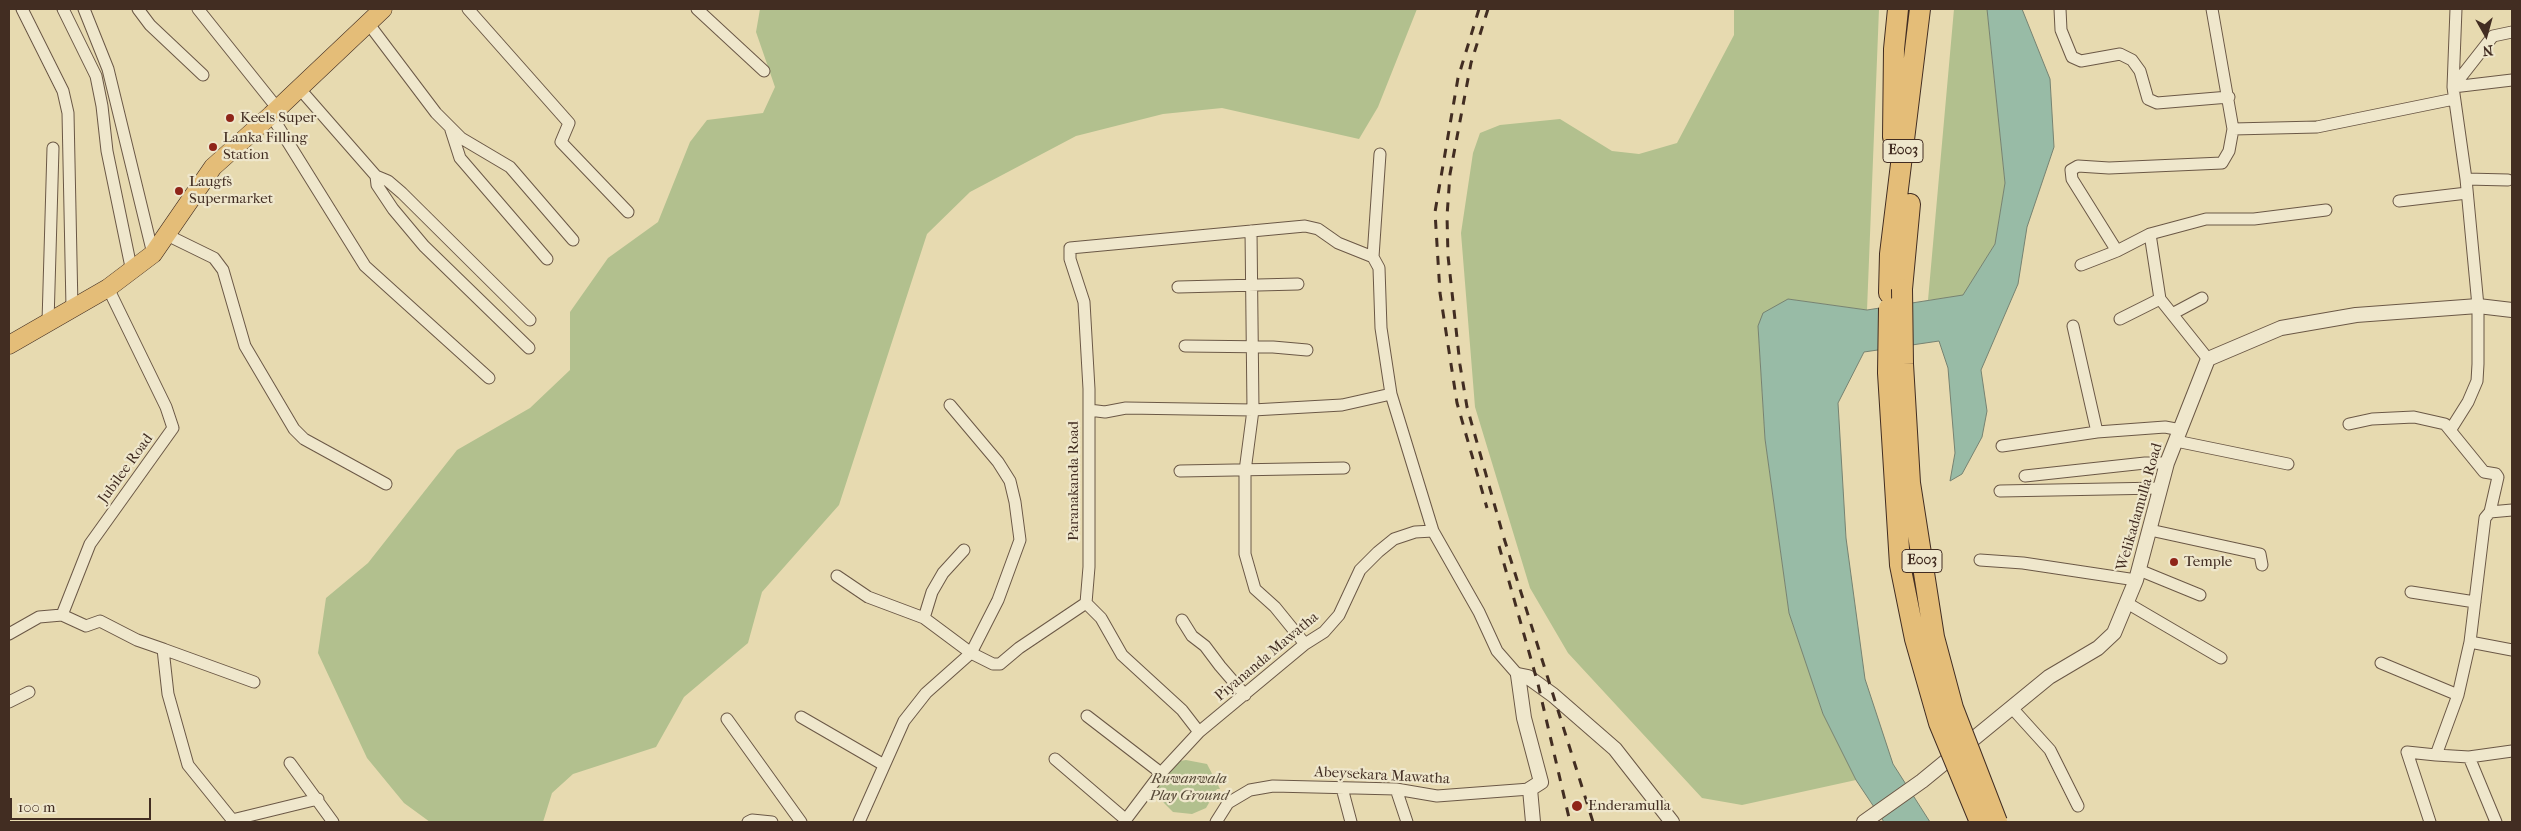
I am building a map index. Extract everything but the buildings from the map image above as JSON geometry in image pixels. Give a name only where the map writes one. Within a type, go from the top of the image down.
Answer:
[{"type":"highway","points":[[1890,254],[1894,49],[1898,9]]},
{"type":"highway","points":[[1893,157],[1906,9]]},
{"type":"highway","points":[[1892,210],[1913,9]]},
{"type":"highway","name":"E003","points":[[1920,9],[1890,254],[1896,291],[1903,364],[1910,483],[1934,637],[1953,708],[1997,822]]},
{"type":"highway","name":"E003","points":[[1934,9],[1916,124],[1888,373],[1900,565],[1915,639],[1939,722],[1980,822]]},
{"type":"main road","points":[[9,345],[108,288],[132,272],[153,254],[214,167],[383,9]]},
{"type":"street","points":[[22,9],[63,91],[68,113],[72,308]]},
{"type":"street","points":[[63,9],[96,76],[102,106],[107,151],[132,272]]},
{"type":"street","points":[[84,9],[108,69],[153,254]]},
{"type":"street","points":[[138,9],[150,25],[203,75]]},
{"type":"street","points":[[198,9],[275,112],[365,266],[489,378]]},
{"type":"street","points":[[468,9],[568,123],[561,142],[628,212]]},
{"type":"street","points":[[697,9],[764,71]]},
{"type":"street","points":[[2060,9],[2062,30],[2072,57],[2081,61],[2120,54],[2132,60],[2140,71],[2148,98],[2156,103],[2229,97]]},
{"type":"street","points":[[2117,251],[2072,180],[2071,170],[2078,166],[2109,168],[2222,163],[2229,151],[2233,129],[2229,97],[2212,9]]},
{"type":"street","points":[[2451,429],[2468,402],[2477,381],[2478,306],[2466,179],[2454,93],[2456,9]]},
{"type":"street","points":[[368,23],[436,113],[461,138],[510,167],[573,240]]},
{"type":"street","points":[[2454,93],[2493,36],[2512,32]]},
{"type":"street","points":[[2233,129],[2317,127],[2512,80]]},
{"type":"street","points":[[299,88],[376,176],[388,181],[402,193],[530,320]]},
{"type":"street","points":[[450,127],[460,158],[547,259]]},
{"type":"street","points":[[48,322],[53,148]]},
{"type":"street","points":[[1372,258],[1380,154]]},
{"type":"street","points":[[376,176],[377,185],[393,209],[424,246],[529,348]]},
{"type":"street","points":[[2466,179],[2508,180]]},
{"type":"street","points":[[2398,201],[2467,193]]},
{"type":"street","points":[[2081,265],[2117,251],[2150,234],[2206,218],[2254,219],[2326,210]]},
{"type":"street","points":[[1305,644],[1275,607],[1255,589],[1245,554],[1245,471],[1253,410],[1251,231],[1305,226],[1318,229],[1338,243],[1372,258],[1378,268],[1382,328],[1391,394],[1433,531],[1479,612],[1497,651],[1508,666],[1518,675],[1528,677],[1538,684],[1615,749],[1672,822]]},
{"type":"street","name":"Paranakanda Road","points":[[1086,603],[1089,567],[1087,441],[1089,410],[1084,302],[1070,259],[1070,248],[1251,231]]},
{"type":"street","points":[[2150,234],[2160,300],[2208,359],[2281,328],[2356,315],[2478,306],[2512,310]]},
{"type":"street","points":[[167,235],[214,258],[223,270],[245,346],[294,429],[304,440],[386,484]]},
{"type":"street","points":[[1178,287],[1298,284]]},
{"type":"street","name":"Jubilee Road","points":[[62,615],[90,544],[174,428],[108,288]]},
{"type":"street","points":[[2172,314],[2202,298]]},
{"type":"street","points":[[2120,320],[2160,300]]},
{"type":"street","points":[[2073,326],[2097,432]]},
{"type":"street","points":[[1186,346],[1251,348],[1273,346],[1307,350]]},
{"type":"street","name":"Welikadamulla Road","points":[[1868,819],[1922,780],[2050,678],[2098,648],[2114,633],[2138,575],[2167,464],[2208,359]]},
{"type":"street","points":[[1089,410],[1105,412],[1126,408],[1253,410],[1342,405],[1391,394]]},
{"type":"street","points":[[859,822],[904,721],[926,693],[971,653],[998,600],[1020,540],[1010,481],[998,462],[950,404]]},
{"type":"street","points":[[2349,424],[2372,419],[2414,417],[2445,424],[2451,429],[2484,472],[2496,474],[2498,477],[2490,512],[2485,518],[2470,642],[2458,695],[2436,755]]},
{"type":"street","points":[[2002,446],[2097,432],[2165,427],[2178,435],[2288,464]]},
{"type":"street","points":[[2025,476],[2145,463],[2167,464]]},
{"type":"street","points":[[1180,471],[1344,468]]},
{"type":"street","points":[[2000,491],[2161,488]]},
{"type":"street","points":[[2490,512],[2512,510]]},
{"type":"street","points":[[2150,530],[2260,554],[2262,566]]},
{"type":"street","name":"Piyananda Mawatha","points":[[1124,821],[1161,773],[1199,732],[1305,644],[1324,632],[1339,616],[1360,570],[1378,552],[1394,539],[1415,532],[1433,531]]},
{"type":"street","points":[[924,618],[932,592],[943,572],[964,550]]},
{"type":"street","points":[[1980,560],[2138,575],[2200,595]]},
{"type":"street","points":[[837,576],[868,597],[924,618],[971,653],[993,664],[1000,664],[1019,648],[1086,603],[1101,618],[1122,655],[1182,710],[1199,732]]},
{"type":"street","points":[[2411,592],[2475,602]]},
{"type":"street","points":[[2127,603],[2221,658]]},
{"type":"street","points":[[9,634],[39,617],[62,615],[86,626],[100,621],[137,640],[254,682]]},
{"type":"street","points":[[1182,620],[1192,636],[1205,646],[1245,695]]},
{"type":"street","points":[[2470,642],[2512,650]]},
{"type":"street","points":[[163,649],[168,694],[188,765],[233,821],[318,799]]},
{"type":"street","points":[[2381,663],[2458,695]]},
{"type":"street","points":[[1518,675],[1524,718],[1541,782],[1530,789],[1533,822],[1524,822]]},
{"type":"street","points":[[9,702],[29,692]]},
{"type":"street","points":[[2012,708],[2050,750],[2078,806]]},
{"type":"street","points":[[1087,716],[1161,773]]},
{"type":"street","points":[[801,717],[884,765]]},
{"type":"street","points":[[727,718],[801,822]]},
{"type":"street","points":[[2430,822],[2407,752],[2469,757],[2512,751]]},
{"type":"street","points":[[2469,757],[2496,822]]},
{"type":"street","points":[[1054,759],[1124,821]]},
{"type":"street","points":[[290,763],[334,822]]},
{"type":"street","name":"Abeysekara Mawatha","points":[[1216,822],[1228,803],[1250,790],[1273,786],[1396,789],[1437,796],[1530,789]]},
{"type":"street","points":[[1342,788],[1351,822]]},
{"type":"street","points":[[1396,789],[1407,822]]},
{"type":"street","points":[[748,822],[752,820],[772,822]]},
{"type":"green space","points":[[760,9],[1417,9],[1378,107],[1359,139],[1222,108],[1163,114],[1076,136],[970,192],[927,234],[839,505],[762,592],[748,643],[684,697],[656,747],[573,774],[552,793],[543,822],[430,822],[404,803],[367,758],[318,653],[326,598],[368,563],[457,450],[530,408],[570,370],[570,312],[608,258],[658,222],[690,142],[707,120],[763,113],[775,87],[756,32]]},
{"type":"green space","points":[[1734,9],[1879,9],[1867,310],[1788,299],[1758,326],[1765,439],[1789,613],[1823,714],[1856,780],[1742,805],[1702,798],[1568,653],[1530,588],[1475,407],[1461,233],[1473,153],[1480,133],[1500,125],[1560,119],[1612,151],[1639,154],[1677,143],[1734,35]]},
{"type":"green space","points":[[1954,9],[1987,9],[2005,183],[1995,244],[1963,296],[1928,300]]},
{"type":"green space","name":"Ruwanwala Play Ground","points":[[1186,760],[1207,764],[1220,789],[1217,789],[1206,808],[1192,814],[1173,812],[1156,795],[1156,787],[1160,778],[1180,761]]},
{"type":"shaded area","points":[[1987,9],[2022,9],[2050,79],[2054,147],[2027,227],[2018,284],[1981,370],[1987,411],[1982,437],[1962,474],[1950,481],[1955,453],[1948,368],[1939,341],[1864,352],[1838,403],[1846,538],[1865,679],[1893,764],[1930,822],[1884,822],[1856,780],[1823,714],[1789,613],[1765,439],[1758,326],[1763,313],[1788,299],[1867,310],[1963,295],[1995,244],[2005,183]]},
{"type":"railway","points":[[1479,9],[1458,78],[1435,212],[1440,293],[1457,403],[1487,508]]},
{"type":"railway","points":[[1488,9],[1471,63],[1450,174],[1447,216],[1448,256],[1460,365],[1467,407],[1503,535],[1593,822]]},
{"type":"railway","points":[[1499,546],[1538,684],[1570,822]]},
{"type":"place","name":"Keels Super","points":[[230,118]]},
{"type":"place","name":"Lanka Filling Station","points":[[213,147]]},
{"type":"place","name":"Laugfs Supermarket","points":[[179,191]]},
{"type":"place","name":"Temple","points":[[2174,562]]},
{"type":"place","name":"Enderamulla","points":[[1577,806]]}]
